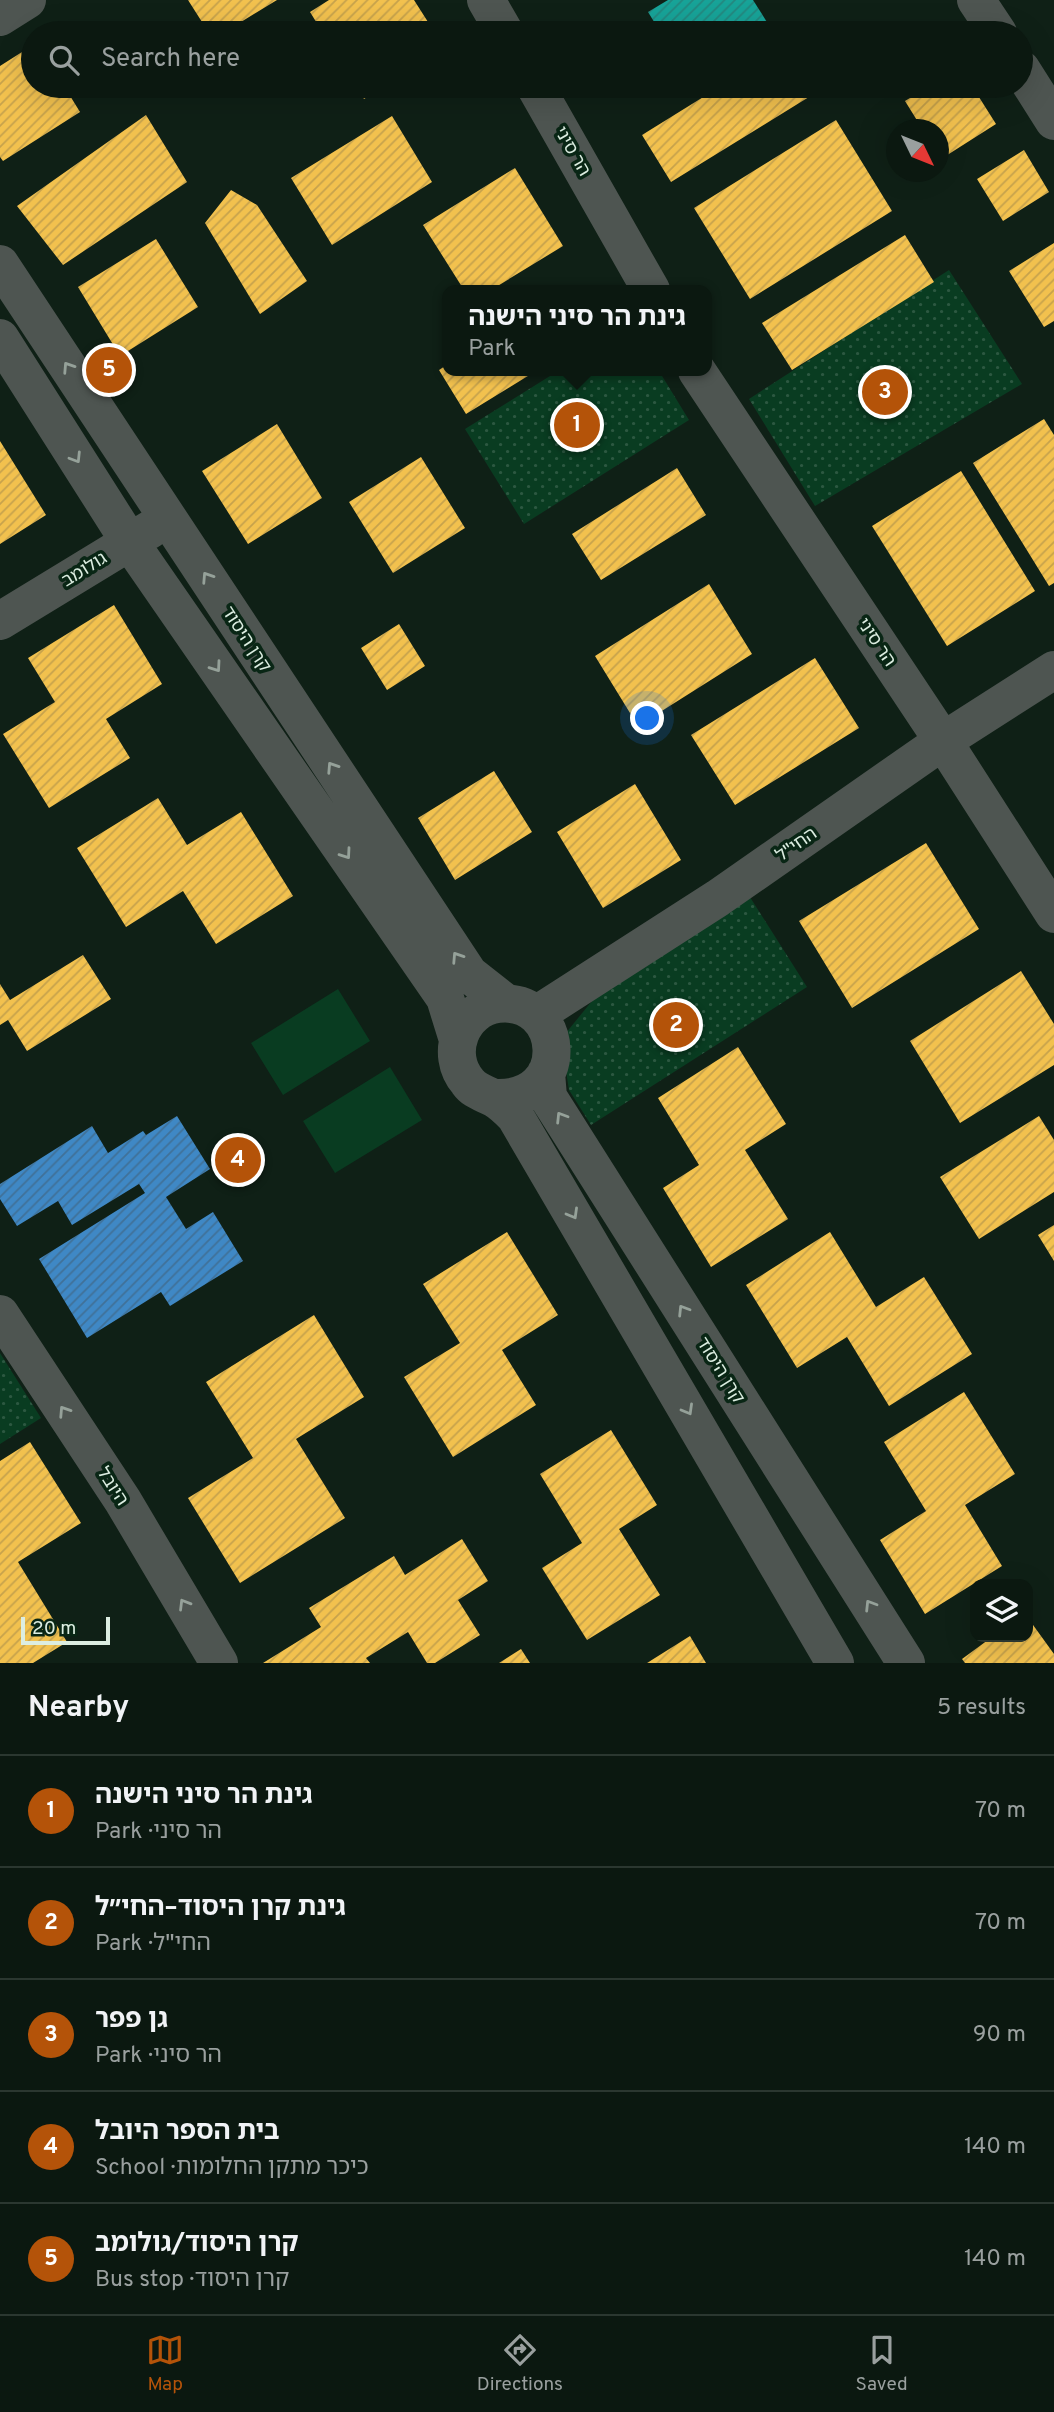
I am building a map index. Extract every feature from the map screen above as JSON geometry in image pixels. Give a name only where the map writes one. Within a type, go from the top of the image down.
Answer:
[{"type":"street","points":[[0,17],[27,0]]},
{"type":"street","points":[[486,0],[498,21]]},
{"type":"street","points":[[976,0],[990,21]]},
{"type":"street","points":[[1033,88],[1054,121]]},
{"type":"street","name":"הר סיני","points":[[542,98],[649,285]]},
{"type":"street","name":"קרן היסוד","points":[[0,264],[469,974],[521,1009]]},
{"type":"street","points":[[0,338],[129,541],[445,998],[458,1040]]},
{"type":"street","name":"הר סיני","points":[[700,376],[943,741],[1054,914]]},
{"type":"street","name":"גולומב","points":[[0,621],[169,519]]},
{"type":"street","name":"החי\"ל","points":[[521,1009],[718,898],[943,741],[1054,670]]},
{"type":"street","points":[[490,1005],[521,1009],[546,1028],[551,1044],[551,1059],[546,1073],[537,1086],[509,1099],[480,1093],[468,1083],[460,1070],[456,1055],[464,1025],[475,1013],[490,1005]]},
{"type":"street","name":"קרן היסוד","points":[[546,1073],[548,1097],[906,1663]]},
{"type":"street","points":[[494,1098],[516,1116],[835,1663]]},
{"type":"street","name":"היובל","points":[[0,1314],[123,1501],[219,1663]]},
{"type":"green space","points":[[949,270],[1022,384],[815,506],[749,399]]},
{"type":"green space","points":[[550,376],[662,376],[689,420],[524,524],[465,429]]},
{"type":"green space","points":[[748,894],[807,987],[591,1125],[569,1090],[561,1039],[605,985]]},
{"type":"green space","points":[[338,989],[370,1041],[283,1095],[251,1043]]},
{"type":"green space","points":[[390,1067],[422,1120],[335,1173],[303,1121]]},
{"type":"green space","points":[[0,1353],[41,1418],[0,1444]]},
{"type":"building: Homes","points":[[188,0],[277,0],[243,21],[201,21]]},
{"type":"building: Homes","points":[[329,0],[414,0],[427,21],[316,21],[310,12]]},
{"type":"building: Homes","points":[[21,53],[21,98],[71,98],[80,112],[3,161],[0,157],[0,66]]},
{"type":"building: Homes","points":[[702,98],[807,98],[671,182],[642,135]]},
{"type":"building: Homes","points":[[910,98],[980,98],[996,124],[949,154],[949,119],[916,119],[905,101]]},
{"type":"building: Homes","points":[[146,115],[187,182],[63,265],[17,206]]},
{"type":"building: Homes","points":[[392,116],[432,182],[332,245],[291,178]]},
{"type":"building: Homes","points":[[836,120],[892,211],[750,299],[694,208]]},
{"type":"building: Homes","points":[[1024,150],[1049,192],[1003,221],[977,179]]},
{"type":"building: Homes","points":[[515,168],[563,246],[499,285],[461,285],[423,225]]},
{"type":"building: Homes","points":[[231,190],[257,205],[307,281],[260,314],[205,223]]},
{"type":"building: Homes","points":[[905,235],[934,282],[792,370],[762,323]]},
{"type":"building: Homes","points":[[156,239],[198,307],[120,356],[78,287]]},
{"type":"building: Homes","points":[[1054,243],[1054,321],[1044,327],[1009,271]]},
{"type":"building: Homes","points":[[443,376],[528,376],[466,414]]},
{"type":"building: Homes","points":[[1044,419],[1054,435],[1054,583],[1049,586],[973,463]]},
{"type":"building: Homes","points":[[277,424],[322,498],[248,544],[202,471]]},
{"type":"building: Homes","points":[[0,441],[46,515],[0,544]]},
{"type":"building: Homes","points":[[421,457],[465,528],[393,573],[349,502]]},
{"type":"building: Homes","points":[[677,468],[706,515],[601,580],[572,534]]},
{"type":"building: Homes","points":[[961,471],[1035,591],[947,646],[872,526]]},
{"type":"building: Homes","points":[[709,584],[752,654],[638,726],[595,656]]},
{"type":"building: Homes","points":[[114,605],[162,684],[106,719],[130,758],[49,808],[3,734],[55,702],[28,658]]},
{"type":"building: Homes","points":[[399,624],[425,666],[387,690],[361,648]]},
{"type":"building: Homes","points":[[815,658],[859,728],[735,805],[691,735]]},
{"type":"building: Homes","points":[[494,771],[532,832],[455,880],[418,818]]},
{"type":"building: Homes","points":[[635,784],[681,860],[603,908],[557,832]]},
{"type":"building: Homes","points":[[158,798],[187,845],[241,812],[293,896],[216,944],[183,891],[126,927],[77,848]]},
{"type":"building: Homes","points":[[926,843],[979,929],[852,1008],[799,921]]},
{"type":"building: Homes","points":[[83,955],[111,999],[27,1051],[8,1020],[0,1025],[0,984],[10,1000]]},
{"type":"building: Homes","points":[[1021,971],[1054,1024],[1054,1065],[960,1123],[910,1041]]},
{"type":"building: Homes","points":[[738,1047],[786,1124],[745,1150],[788,1219],[711,1267],[663,1188],[699,1165],[658,1098]]},
{"type":"building: Homes","points":[[1039,1116],[1054,1140],[1054,1192],[979,1239],[940,1177]]},
{"type":"building: Homes","points":[[1054,1225],[1054,1261],[1038,1235]]},
{"type":"building: Homes","points":[[507,1232],[558,1315],[502,1350],[536,1405],[453,1457],[404,1377],[460,1343],[423,1284]]},
{"type":"building: Homes","points":[[830,1232],[876,1307],[924,1277],[972,1354],[889,1406],[847,1337],[797,1368],[746,1285]]},
{"type":"building: Homes","points":[[314,1315],[364,1397],[296,1439],[345,1518],[240,1583],[188,1498],[253,1458],[206,1382]]},
{"type":"building: Homes","points":[[964,1392],[1015,1474],[965,1505],[1002,1566],[981,1579],[970,1579],[970,1586],[925,1614],[880,1540],[926,1511],[884,1442]]},
{"type":"building: Homes","points":[[611,1430],[657,1505],[619,1529],[660,1595],[587,1640],[542,1568],[582,1543],[540,1474]]},
{"type":"building: Homes","points":[[30,1442],[81,1523],[18,1562],[67,1642],[33,1663],[0,1663],[0,1461]]},
{"type":"building: Homes","points":[[462,1539],[488,1581],[458,1600],[480,1635],[435,1663],[427,1663],[408,1632],[366,1658],[370,1663],[263,1663],[321,1627],[309,1608],[394,1556],[405,1575]]},
{"type":"building: Homes","points":[[1033,1625],[1054,1654],[1054,1663],[965,1663],[962,1659],[985,1642],[1033,1642]]},
{"type":"building: Homes","points":[[690,1636],[706,1663],[647,1663]]},
{"type":"building: Homes","points":[[521,1649],[530,1663],[499,1663]]},
{"type":"building: Schools","points":[[177,1116],[210,1169],[166,1197],[186,1229],[213,1212],[243,1261],[170,1306],[161,1292],[87,1338],[39,1259],[145,1193],[139,1184],[72,1225],[58,1201],[17,1226],[0,1199],[0,1184],[92,1126],[108,1153],[143,1131],[146,1135]]},
{"type":"building: Public","points":[[668,0],[753,0],[766,21],[654,21],[648,12]]},
{"type":"place","name":"קרן היסוד/גולומב","points":[[109,370]]},
{"type":"place","name":"גן פפר","points":[[885,392]]},
{"type":"place","name":"גינת הר סיני הישנה","points":[[577,425]]},
{"type":"place","name":"גינת קרן היסוד–החי״ל","points":[[676,1025]]},
{"type":"place","name":"בית הספר היובל","points":[[238,1160]]}]
